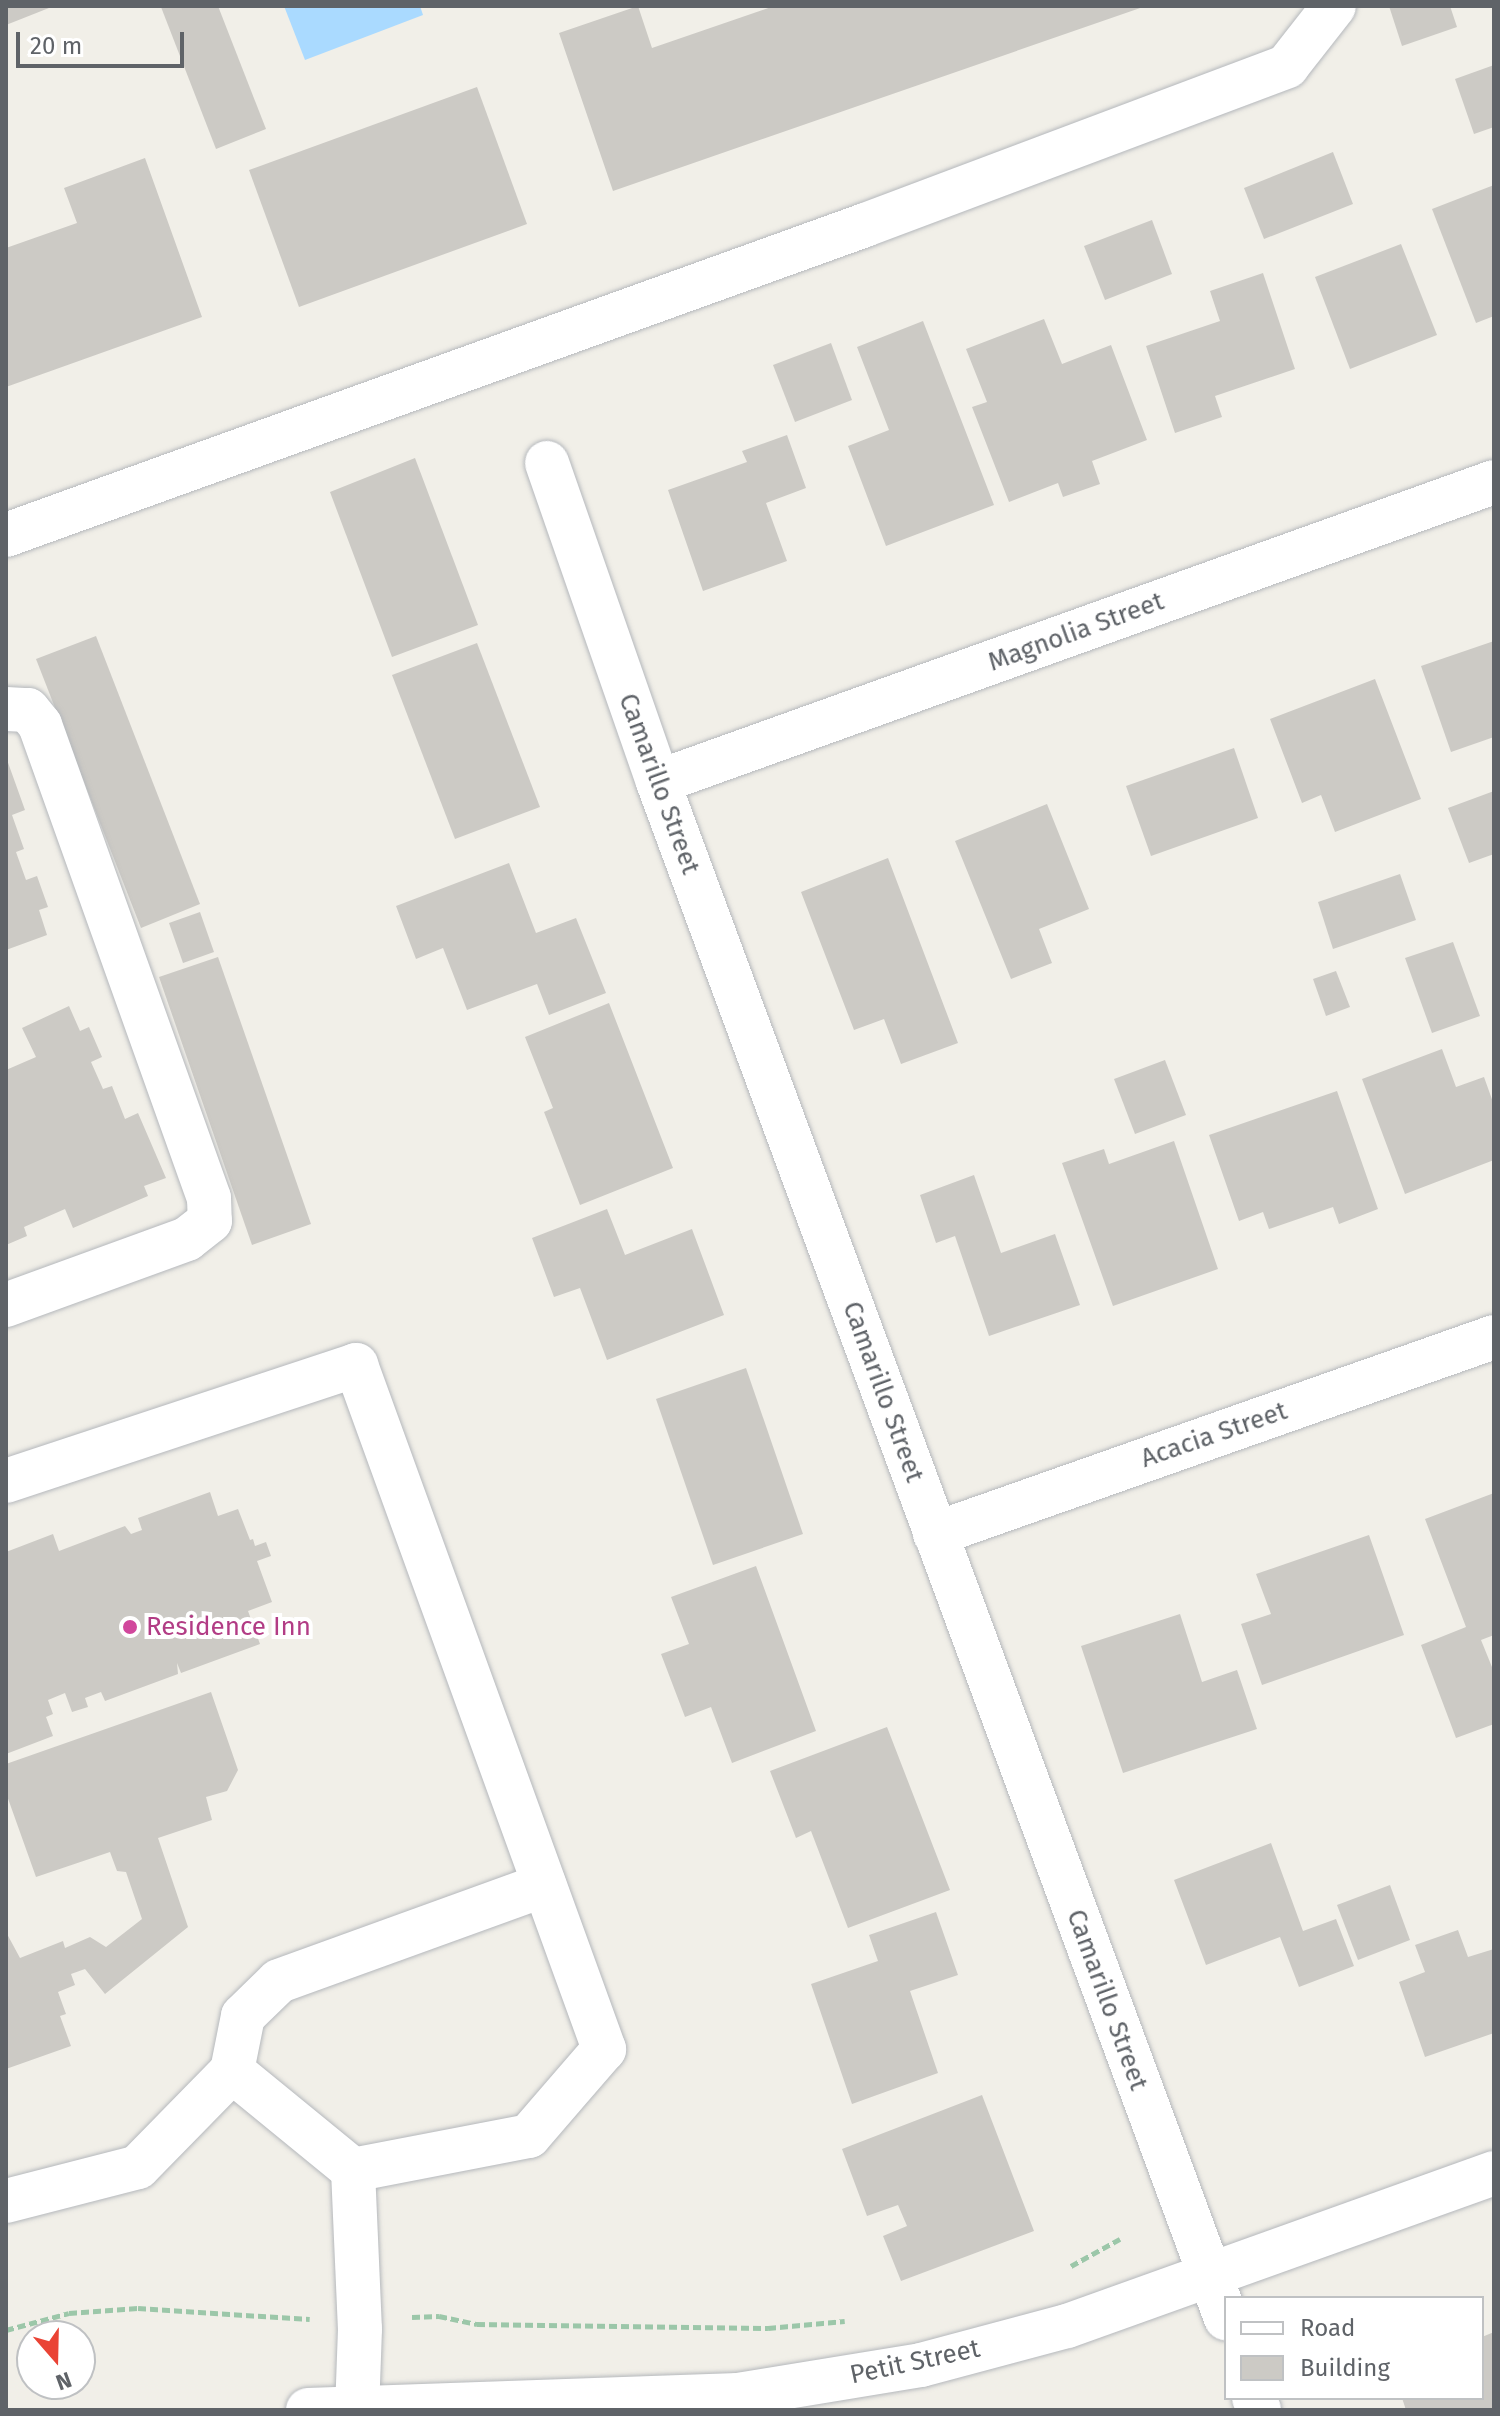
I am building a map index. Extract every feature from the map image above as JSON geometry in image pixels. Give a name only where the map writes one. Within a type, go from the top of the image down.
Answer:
[{"type":"street","points":[[6,535],[865,225],[1287,66],[1334,6]]},
{"type":"street","name":"Camarillo Street","points":[[547,463],[658,782],[1224,2313]]},
{"type":"street","name":"Magnolia Street","points":[[658,782],[1494,482]]},
{"type":"street","points":[[6,709],[28,710],[40,725],[209,1198],[210,1221],[187,1239],[6,1305]]},
{"type":"street","name":"Acacia Street","points":[[935,1534],[1494,1337]]},
{"type":"street","points":[[6,1481],[356,1365],[604,2049],[529,2136],[353,2170]]},
{"type":"street","points":[[6,2201],[138,2167],[232,2071],[243,2016],[279,1981],[544,1885]]},
{"type":"street","points":[[232,2071],[353,2170],[360,2329],[358,2409]]},
{"type":"street","name":"Petit Street","points":[[308,2410],[738,2403],[921,2365],[1067,2326],[1211,2277],[1494,2173]]},
{"type":"path","points":[[1059,2271],[1120,2239]]},
{"type":"path","points":[[6,2330],[69,2313],[138,2308],[307,2319]]},
{"type":"path","points":[[439,2316],[477,2324],[768,2328],[859,2320]]},
{"type":"water","points":[[284,6],[420,6],[423,15],[305,60]]},
{"type":"building","points":[[6,6],[54,6],[6,25]]},
{"type":"building","points":[[218,6],[266,129],[216,149],[161,7]]},
{"type":"building","points":[[638,6],[652,48],[774,6],[1146,6],[613,191],[559,33]]},
{"type":"building","points":[[1389,6],[1450,6],[1457,27],[1402,46]]},
{"type":"building","points":[[1494,65],[1494,127],[1474,134],[1455,79]]},
{"type":"building","points":[[477,87],[527,224],[299,307],[249,170]]},
{"type":"building","points":[[1333,152],[1353,204],[1264,239],[1244,188]]},
{"type":"building","points":[[145,158],[202,317],[6,387],[6,248],[77,223],[64,188]]},
{"type":"building","points":[[1494,185],[1494,316],[1476,323],[1432,209]]},
{"type":"building","points":[[1152,220],[1172,274],[1105,300],[1084,246]]},
{"type":"building","points":[[1401,244],[1437,335],[1350,369],[1315,277]]},
{"type":"building","points":[[1263,273],[1295,369],[1215,396],[1222,417],[1175,433],[1146,346],[1220,321],[1210,291]]},
{"type":"building","points":[[1044,319],[1062,364],[1111,345],[1147,440],[1092,461],[1100,484],[1063,497],[1058,483],[1009,502],[972,407],[987,402],[966,349]]},
{"type":"building","points":[[923,321],[994,505],[886,546],[848,446],[889,430],[857,347]]},
{"type":"building","points":[[831,343],[852,400],[795,422],[773,365]]},
{"type":"building","points":[[787,435],[806,488],[766,503],[787,561],[703,591],[668,490],[747,462],[742,451]]},
{"type":"building","points":[[415,458],[478,625],[392,657],[330,492]]},
{"type":"building","points":[[96,636],[200,904],[141,928],[36,659]]},
{"type":"building","points":[[1494,641],[1494,737],[1451,752],[1421,666]]},
{"type":"building","points":[[477,643],[540,807],[455,839],[392,675]]},
{"type":"building","points":[[1375,679],[1421,799],[1335,832],[1321,795],[1302,803],[1270,719]]},
{"type":"building","points":[[1234,748],[1258,818],[1151,856],[1126,786]]},
{"type":"building","points":[[6,757],[25,810],[12,815],[24,849],[16,852],[26,880],[37,876],[48,907],[39,910],[47,935],[6,950]]},
{"type":"building","points":[[1494,791],[1494,854],[1469,863],[1448,808]]},
{"type":"building","points":[[1047,804],[1089,909],[1039,929],[1052,963],[1011,979],[955,841]]},
{"type":"building","points":[[888,858],[958,1043],[901,1064],[884,1019],[854,1030],[801,892]]},
{"type":"building","points":[[509,863],[536,933],[576,918],[606,993],[549,1015],[537,984],[467,1010],[443,948],[416,959],[396,906]]},
{"type":"building","points":[[1400,874],[1416,920],[1333,949],[1318,902]]},
{"type":"building","points":[[200,912],[214,952],[183,963],[169,923]]},
{"type":"building","points":[[1453,942],[1480,1016],[1432,1033],[1405,958]]},
{"type":"building","points":[[218,957],[311,1224],[252,1245],[159,977]]},
{"type":"building","points":[[1336,971],[1350,1007],[1326,1016],[1313,979]]},
{"type":"building","points":[[609,1003],[673,1168],[580,1205],[544,1112],[553,1108],[525,1037]]},
{"type":"building","points":[[69,1006],[80,1031],[89,1027],[102,1057],[91,1062],[103,1089],[112,1086],[125,1119],[138,1113],[166,1178],[144,1186],[148,1196],[73,1228],[65,1209],[24,1227],[27,1236],[6,1245],[6,1070],[36,1057],[22,1028]]},
{"type":"building","points":[[1442,1049],[1456,1087],[1484,1077],[1494,1105],[1494,1160],[1405,1194],[1362,1079]]},
{"type":"building","points":[[1165,1060],[1186,1115],[1135,1134],[1114,1079]]},
{"type":"building","points":[[1337,1091],[1378,1209],[1339,1224],[1333,1207],[1269,1229],[1263,1212],[1239,1221],[1209,1135]]},
{"type":"building","points":[[1174,1141],[1218,1269],[1113,1306],[1062,1163],[1104,1149],[1109,1164]]},
{"type":"building","points":[[974,1175],[1001,1253],[1055,1234],[1080,1305],[989,1336],[955,1236],[936,1243],[920,1195]]},
{"type":"building","points":[[607,1209],[625,1255],[692,1229],[724,1315],[607,1360],[580,1288],[554,1297],[532,1238]]},
{"type":"building","points":[[746,1368],[803,1534],[713,1565],[656,1399]]},
{"type":"building","name":"Residence Inn","points":[[210,1492],[218,1516],[238,1509],[250,1540],[253,1539],[255,1546],[266,1542],[271,1556],[257,1561],[272,1602],[248,1611],[260,1644],[181,1673],[177,1663],[178,1674],[105,1701],[101,1692],[85,1698],[88,1707],[72,1712],[65,1693],[48,1700],[53,1714],[46,1717],[53,1736],[6,1754],[6,1552],[53,1534],[59,1551],[125,1526],[131,1534],[142,1530],[138,1518]]},
{"type":"building","points":[[1494,1493],[1494,1635],[1481,1640],[1494,1672],[1494,1724],[1456,1738],[1421,1645],[1466,1627],[1425,1519]]},
{"type":"building","points":[[1369,1535],[1404,1635],[1262,1685],[1241,1624],[1271,1614],[1256,1574]]},
{"type":"building","points":[[756,1566],[816,1731],[732,1763],[711,1707],[685,1717],[661,1654],[689,1644],[671,1597]]},
{"type":"building","points":[[1180,1614],[1202,1682],[1237,1670],[1257,1729],[1123,1773],[1081,1646]]},
{"type":"building","name":"Residence Inn","points":[[211,1692],[238,1770],[227,1791],[206,1797],[212,1820],[158,1838],[188,1927],[105,1994],[85,1969],[71,1974],[75,1985],[58,1992],[66,2014],[60,2016],[71,2046],[6,2069],[6,1932],[20,1958],[63,1941],[65,1948],[90,1937],[106,1947],[142,1919],[126,1872],[117,1871],[110,1852],[36,1877],[6,1793],[6,1764]]},
{"type":"building","points":[[887,1727],[950,1890],[848,1928],[811,1831],[796,1838],[770,1771]]},
{"type":"building","points":[[1271,1843],[1303,1931],[1336,1919],[1354,1966],[1299,1987],[1280,1937],[1206,1965],[1174,1880]]},
{"type":"building","points":[[1390,1885],[1410,1940],[1358,1960],[1337,1905]]},
{"type":"building","points":[[936,1912],[958,1975],[910,1991],[938,2073],[852,2104],[811,1984],[878,1961],[869,1935]]},
{"type":"building","points":[[1458,1930],[1468,1957],[1494,1949],[1494,2033],[1425,2057],[1399,1982],[1425,1972],[1415,1945]]},
{"type":"building","points":[[982,2095],[1034,2231],[901,2281],[883,2236],[907,2226],[898,2205],[867,2216],[842,2149]]},
{"type":"building","points":[[1494,2332],[1494,2410],[1406,2410],[1403,2400],[1484,2400],[1484,2336]]},
{"type":"place","name":"Residence Inn","points":[[130,1627]]}]
